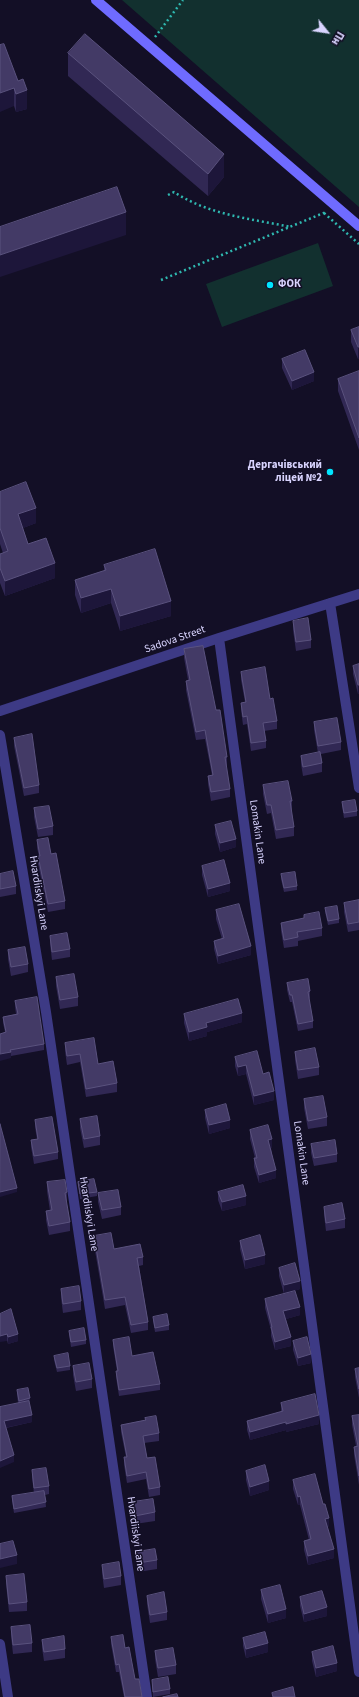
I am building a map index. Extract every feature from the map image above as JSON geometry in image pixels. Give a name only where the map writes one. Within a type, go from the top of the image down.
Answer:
[{"type":"street","points":[[96,0],[359,226]]},
{"type":"street","name":"Sadova Street","points":[[0,711],[219,638],[359,594]]},
{"type":"street","points":[[330,603],[359,788]]},
{"type":"street","name":"Lomakin Lane","points":[[219,638],[359,1672]]},
{"type":"street","name":"Hvardiiskyi Lane","points":[[0,735],[46,1012],[147,1697]]},
{"type":"street","points":[[0,1644],[8,1697]]},
{"type":"path","points":[[148,45],[183,0]]},
{"type":"path","points":[[168,194],[174,192],[186,200],[206,209],[292,227]]},
{"type":"path","points":[[162,280],[324,213],[359,244]]},
{"type":"green space","points":[[122,0],[359,0],[359,207]]},
{"type":"green space","name":"ФОК","points":[[318,243],[333,286],[222,327],[206,284]]},
{"type":"building","points":[[85,34],[224,154],[208,174],[68,53]]},
{"type":"building","points":[[4,44],[18,81],[23,79],[27,90],[16,94],[14,88],[0,93],[0,45]]},
{"type":"building","points":[[117,187],[126,212],[0,255],[0,227]]},
{"type":"building","points":[[359,327],[359,347],[358,347],[351,330]]},
{"type":"building","points":[[305,350],[314,372],[292,381],[282,359]]},
{"type":"building","points":[[359,371],[359,438],[338,379]]},
{"type":"building","points":[[26,482],[36,508],[18,514],[28,544],[46,538],[55,563],[5,581],[0,568],[0,554],[8,551],[0,528],[0,492]]},
{"type":"building","points":[[155,549],[171,601],[120,616],[111,589],[81,598],[75,580],[106,570],[104,565]]},
{"type":"building","points":[[308,618],[311,640],[296,642],[293,621]]},
{"type":"building","points":[[203,646],[216,710],[220,710],[230,789],[211,792],[208,776],[213,775],[205,730],[196,732],[186,681],[190,680],[184,649]]},
{"type":"building","points":[[359,664],[359,685],[358,685],[353,666]]},
{"type":"building","points":[[265,667],[270,699],[273,698],[277,721],[263,723],[266,741],[251,743],[247,716],[243,717],[241,703],[246,702],[241,672]]},
{"type":"building","points":[[337,718],[341,742],[318,746],[314,722]]},
{"type":"building","points":[[32,734],[39,785],[24,788],[14,738]]},
{"type":"building","points":[[320,752],[322,763],[303,767],[301,756]]},
{"type":"building","points":[[288,781],[292,801],[290,801],[294,827],[276,830],[271,805],[267,805],[263,785]]},
{"type":"building","points":[[355,800],[357,811],[344,813],[342,802]]},
{"type":"building","points":[[49,806],[53,826],[38,829],[34,808]]},
{"type":"building","points":[[231,821],[236,839],[220,843],[215,825]]},
{"type":"building","points":[[48,838],[51,854],[56,853],[65,901],[48,904],[38,856],[40,856],[37,840]]},
{"type":"building","points":[[224,860],[230,883],[208,889],[202,866]]},
{"type":"building","points":[[13,871],[16,886],[0,889],[0,874]]},
{"type":"building","points":[[295,872],[297,886],[284,888],[281,874]]},
{"type":"building","points":[[359,900],[359,922],[348,924],[344,903]]},
{"type":"building","points":[[239,904],[251,946],[218,956],[214,941],[224,938],[216,910]]},
{"type":"building","points":[[337,906],[339,919],[328,921],[325,908]]},
{"type":"building","points":[[319,912],[322,928],[297,932],[298,937],[284,940],[281,923],[304,918],[304,915]]},
{"type":"building","points":[[67,933],[70,949],[52,952],[50,936]]},
{"type":"building","points":[[25,947],[28,964],[11,967],[8,950]]},
{"type":"building","points":[[74,974],[78,997],[60,1000],[56,977]]},
{"type":"building","points":[[308,979],[310,991],[308,992],[313,1021],[298,1024],[292,995],[290,995],[287,983]]},
{"type":"building","points":[[37,997],[44,1044],[10,1050],[11,1052],[0,1054],[0,1034],[6,1032],[3,1017],[18,1014],[15,1001]]},
{"type":"building","points":[[238,999],[242,1013],[206,1023],[207,1027],[189,1032],[184,1014]]},
{"type":"building","points":[[94,1038],[98,1064],[113,1061],[117,1083],[86,1089],[80,1054],[67,1056],[65,1043]]},
{"type":"building","points":[[315,1048],[319,1067],[298,1070],[295,1052]]},
{"type":"building","points":[[257,1051],[263,1074],[269,1072],[274,1091],[254,1096],[246,1065],[238,1067],[235,1057]]},
{"type":"building","points":[[323,1096],[327,1117],[308,1121],[304,1099]]},
{"type":"building","points":[[226,1104],[230,1120],[209,1125],[205,1110]]},
{"type":"building","points":[[97,1116],[100,1136],[84,1139],[80,1119]]},
{"type":"building","points":[[52,1117],[58,1152],[34,1156],[31,1140],[38,1139],[35,1120]]},
{"type":"building","points":[[0,1124],[17,1188],[0,1192]]},
{"type":"building","points":[[268,1125],[272,1139],[268,1140],[276,1170],[259,1175],[254,1158],[257,1158],[250,1130]]},
{"type":"building","points":[[335,1140],[337,1154],[314,1158],[311,1144]]},
{"type":"building","points":[[94,1179],[97,1192],[80,1194],[78,1182]]},
{"type":"building","points":[[65,1180],[67,1192],[65,1193],[70,1222],[49,1226],[46,1211],[52,1210],[47,1182]]},
{"type":"building","points":[[243,1185],[246,1196],[222,1202],[218,1192]]},
{"type":"building","points":[[118,1190],[121,1207],[102,1210],[98,1193]]},
{"type":"building","points":[[342,1203],[345,1219],[326,1223],[324,1207]]},
{"type":"building","points":[[111,1233],[114,1249],[140,1244],[143,1257],[137,1258],[148,1322],[131,1325],[125,1297],[105,1300],[94,1236]]},
{"type":"building","points":[[260,1235],[265,1255],[245,1260],[240,1241]]},
{"type":"building","points":[[295,1263],[300,1281],[284,1285],[279,1268]]},
{"type":"building","points":[[79,1286],[81,1301],[63,1304],[61,1289]]},
{"type":"building","points":[[295,1291],[300,1307],[283,1311],[291,1337],[275,1342],[265,1299]]},
{"type":"building","points":[[11,1309],[18,1334],[8,1337],[7,1334],[0,1336],[0,1314]]},
{"type":"building","points":[[167,1314],[169,1325],[155,1328],[153,1317]]},
{"type":"building","points":[[84,1328],[86,1340],[71,1342],[69,1331]]},
{"type":"building","points":[[129,1337],[132,1356],[153,1352],[160,1384],[119,1390],[116,1371],[118,1371],[113,1340]]},
{"type":"building","points":[[307,1337],[311,1354],[298,1358],[293,1341]]},
{"type":"building","points":[[68,1353],[70,1366],[57,1368],[54,1356]]},
{"type":"building","points":[[89,1363],[92,1379],[76,1382],[73,1366]]},
{"type":"building","points":[[359,1368],[359,1389],[355,1369]]},
{"type":"building","points":[[28,1388],[30,1398],[19,1401],[17,1390]]},
{"type":"building","points":[[315,1394],[319,1415],[250,1432],[247,1421],[283,1411],[281,1403]]},
{"type":"building","points":[[29,1401],[32,1415],[4,1421],[14,1455],[0,1461],[0,1407]]},
{"type":"building","points":[[359,1415],[359,1476],[354,1447],[358,1446],[352,1416]]},
{"type":"building","points":[[156,1416],[159,1433],[143,1436],[147,1458],[155,1457],[160,1487],[149,1489],[146,1472],[127,1476],[124,1457],[127,1457],[121,1425],[146,1420],[145,1418]]},
{"type":"building","points":[[265,1465],[269,1481],[250,1487],[246,1471]]},
{"type":"building","points":[[46,1468],[49,1486],[34,1488],[32,1470]]},
{"type":"building","points":[[315,1474],[323,1504],[325,1504],[329,1518],[325,1519],[334,1549],[308,1556],[304,1541],[311,1539],[300,1496],[298,1497],[293,1480]]},
{"type":"building","points":[[44,1491],[46,1502],[14,1509],[12,1496]]},
{"type":"building","points":[[153,1499],[155,1512],[135,1516],[133,1502]]},
{"type":"building","points":[[13,1541],[17,1555],[0,1559],[0,1544]]},
{"type":"building","points":[[155,1549],[157,1560],[138,1563],[137,1552]]},
{"type":"building","points":[[119,1562],[121,1576],[104,1579],[102,1565]]},
{"type":"building","points":[[24,1574],[27,1602],[9,1604],[6,1576]]},
{"type":"building","points":[[280,1585],[286,1609],[268,1614],[261,1590]]},
{"type":"building","points":[[322,1591],[327,1607],[304,1614],[300,1597]]},
{"type":"building","points":[[164,1592],[167,1612],[150,1615],[147,1596]]},
{"type":"building","points":[[30,1625],[32,1643],[13,1645],[11,1627]]},
{"type":"building","points":[[265,1632],[268,1643],[246,1649],[243,1638]]},
{"type":"building","points":[[123,1635],[125,1648],[129,1647],[135,1679],[139,1679],[142,1697],[125,1697],[119,1664],[116,1665],[111,1637]]},
{"type":"building","points":[[64,1636],[65,1649],[44,1652],[42,1640]]},
{"type":"building","points":[[333,1646],[337,1663],[316,1668],[312,1652]]},
{"type":"building","points":[[173,1648],[176,1665],[158,1668],[155,1651]]},
{"type":"building","points":[[168,1677],[170,1689],[153,1692],[152,1680]]},
{"type":"building","points":[[293,1687],[295,1697],[273,1697],[272,1693]]},
{"type":"building","points":[[177,1694],[178,1697],[163,1697]]},
{"type":"place","name":"ФОК","points":[[270,285]]},
{"type":"place","name":"Дергачівський ліцей №2","points":[[330,472]]}]
